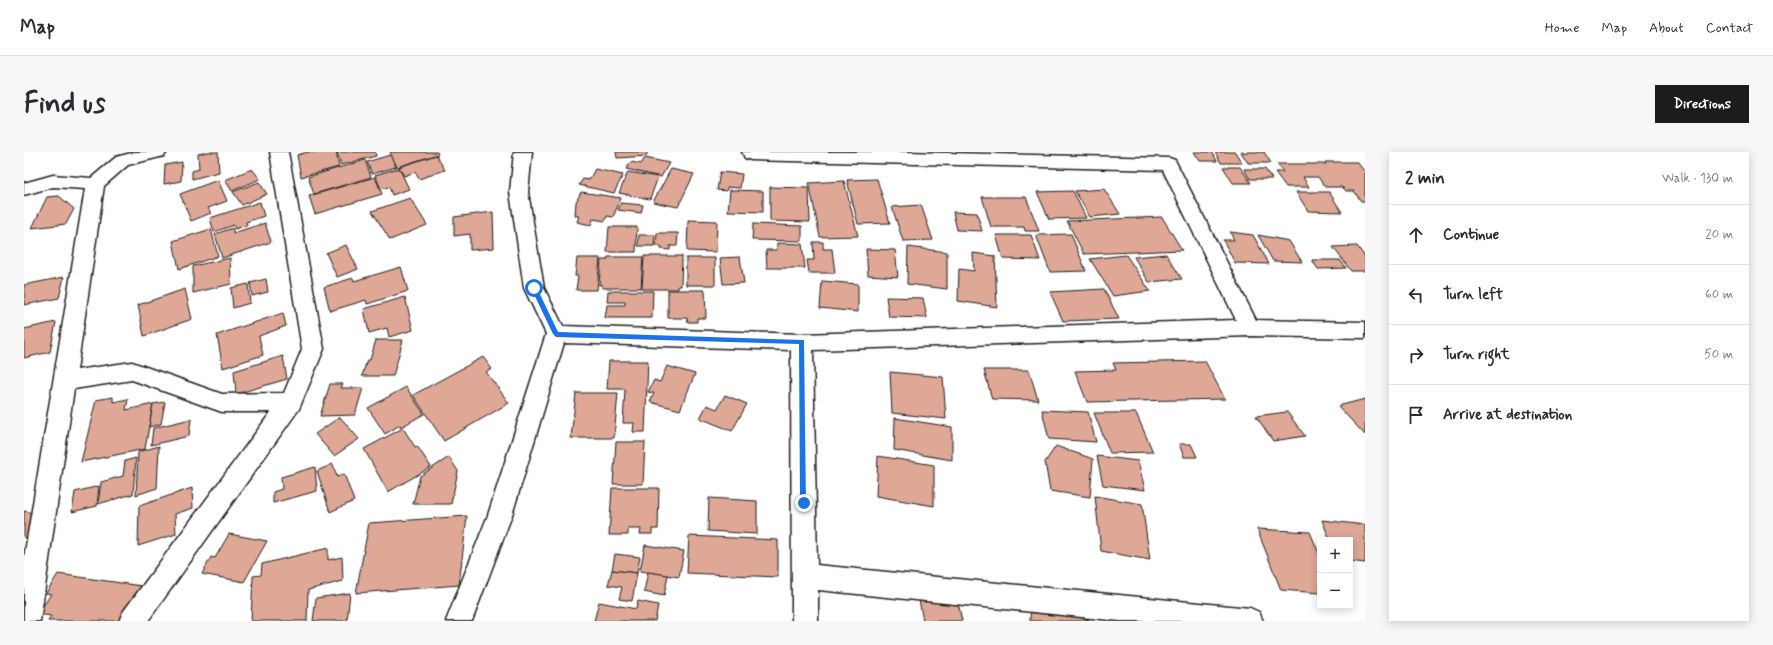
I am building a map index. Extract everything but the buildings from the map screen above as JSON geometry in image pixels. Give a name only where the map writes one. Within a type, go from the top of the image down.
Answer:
[{"type":"street","points":[[27,621],[95,184],[122,161],[158,152]]},
{"type":"street","points":[[132,621],[292,402],[313,349],[279,152]]},
{"type":"street","points":[[459,621],[500,515],[556,334],[534,288],[519,192],[523,152]]},
{"type":"street","points":[[751,152],[751,154],[1166,158],[1250,328]]},
{"type":"street","points":[[24,189],[53,181],[95,184]]},
{"type":"street","points":[[556,334],[802,342],[1250,328],[1365,330]]},
{"type":"street","points":[[802,342],[806,621]]},
{"type":"street","points":[[64,381],[132,371],[222,403],[292,402]]},
{"type":"street","points":[[805,576],[1250,621]]},
{"type":"route","points":[[534,288],[556,334],[802,342],[804,503]]}]
